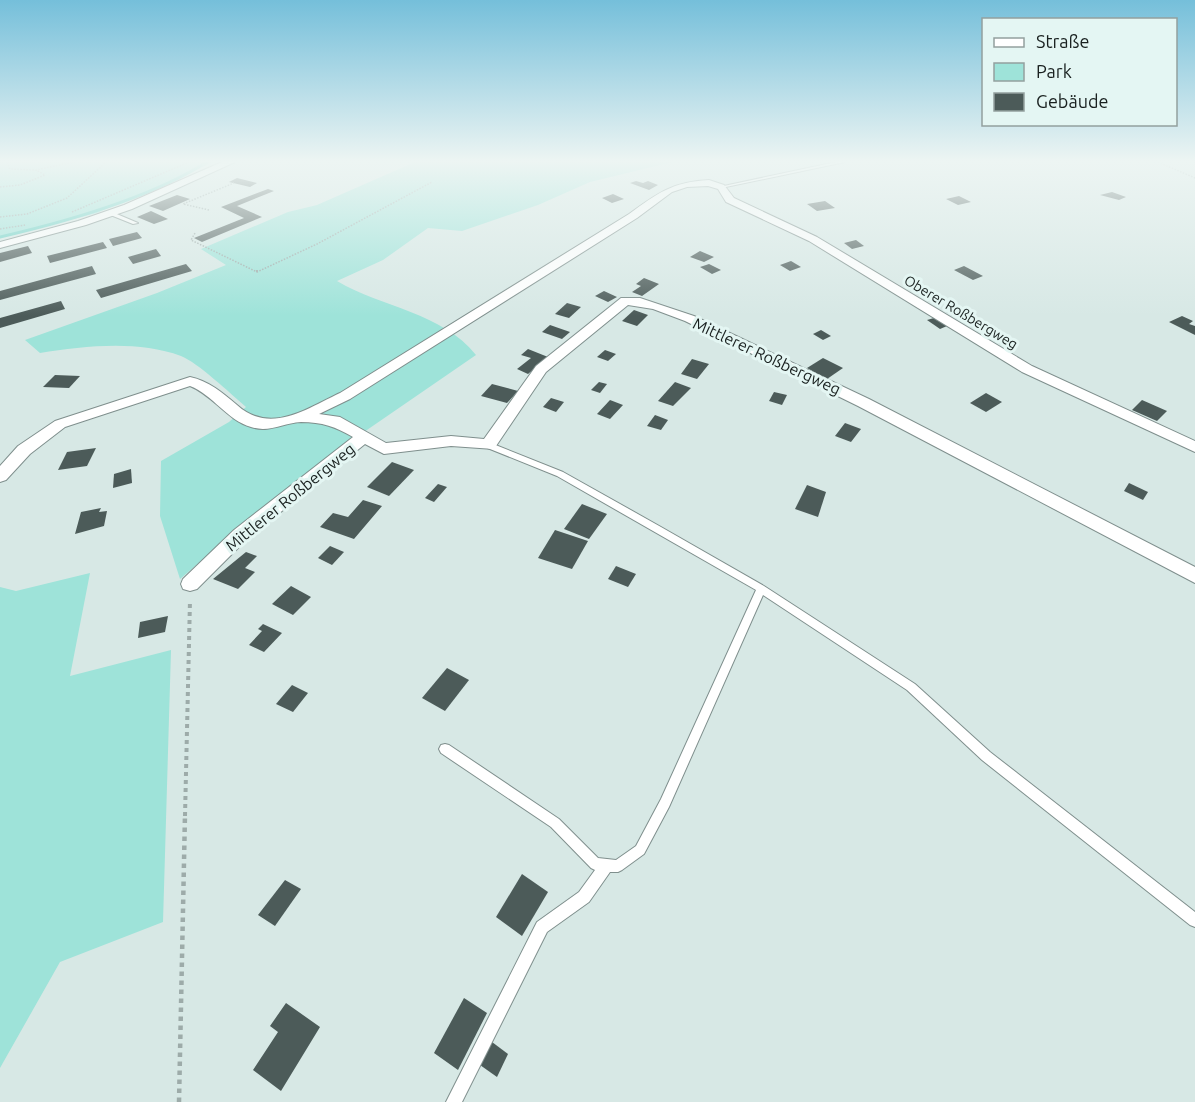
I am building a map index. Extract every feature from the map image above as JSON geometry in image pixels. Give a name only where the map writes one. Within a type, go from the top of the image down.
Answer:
[{"type":"street","points":[[0,245],[109,213]]},
{"type":"street","name":"Mittlerer Roßbergweg","points":[[0,476],[24,450],[60,424],[190,381],[203,385],[224,399],[243,418],[259,424],[268,425],[298,418],[345,396],[637,213]]},
{"type":"street","name":"Oberer Roßbergweg","points":[[759,213],[813,239],[1027,369],[1195,447]]},
{"type":"street","name":"Mittlerer Roßbergweg","points":[[298,418],[334,420],[384,449],[451,441],[488,445],[541,369],[625,301],[633,301],[668,310],[832,386],[1195,576]]},
{"type":"street","name":"Mittlerer Roßbergweg","points":[[190,584],[240,535],[365,436]]},
{"type":"lane","points":[[111,213],[135,223]]},
{"type":"lane","points":[[488,445],[560,474],[761,589],[911,687],[986,756],[1195,920]]},
{"type":"lane","points":[[445,749],[555,823],[596,864],[618,866],[640,850],[665,803],[761,589]]},
{"type":"lane","points":[[454,1102],[542,927],[584,897],[607,865]]},
{"type":"path","points":[[0,217],[28,213]]},
{"type":"path","points":[[195,233],[191,240],[257,272],[317,244],[374,213]]},
{"type":"path","points":[[0,229],[29,224]]},
{"type":"path","points":[[179,1102],[190,584]]},
{"type":"green space","points":[[0,213],[95,213],[0,237]]},
{"type":"green space","points":[[285,213],[513,213],[462,231],[428,228],[383,260],[337,281],[447,329],[476,355],[348,443],[269,503],[180,579],[160,516],[161,461],[229,422],[246,407],[205,371],[181,356],[129,346],[75,348],[40,353],[25,340],[157,293],[226,265],[201,249]]},
{"type":"green space","points":[[90,573],[70,676],[171,650],[163,922],[60,962],[0,1068],[0,587],[16,591]]},
{"type":"building","points":[[145,213],[156,213],[168,219],[154,224],[137,217]]},
{"type":"building","points":[[234,213],[254,213],[262,217],[202,242],[194,238],[244,218]]},
{"type":"building","points":[[137,232],[142,238],[113,246],[109,239]]},
{"type":"building","points":[[856,240],[864,246],[852,249],[844,243]]},
{"type":"building","points":[[103,242],[107,248],[50,263],[47,256]]},
{"type":"building","points":[[28,246],[32,253],[0,262],[0,253]]},
{"type":"building","points":[[156,249],[161,256],[133,264],[128,257]]},
{"type":"building","points":[[700,251],[714,257],[704,262],[690,257]]},
{"type":"building","points":[[791,261],[801,267],[790,271],[780,265]]},
{"type":"building","points":[[186,264],[192,271],[101,298],[96,290]]},
{"type":"building","points":[[709,264],[721,270],[712,274],[700,267]]},
{"type":"building","points":[[92,266],[96,274],[0,300],[0,291]]},
{"type":"building","points":[[964,266],[983,276],[973,280],[954,270]]},
{"type":"building","points":[[644,278],[659,284],[642,296],[632,292],[641,286],[636,284]]},
{"type":"building","points":[[604,291],[617,297],[608,302],[595,296]]},
{"type":"building","points":[[61,301],[65,309],[0,328],[0,318]]},
{"type":"building","points":[[567,303],[581,307],[569,318],[555,314]]},
{"type":"building","points":[[634,310],[648,315],[637,326],[622,321]]},
{"type":"building","points":[[1182,316],[1193,321],[1189,324],[1195,326],[1195,335],[1169,322]]},
{"type":"building","points":[[934,318],[947,326],[940,329],[927,320]]},
{"type":"building","points":[[550,325],[570,332],[562,339],[542,332]]},
{"type":"building","points":[[821,330],[831,336],[823,340],[813,334]]},
{"type":"building","points":[[528,349],[548,357],[528,374],[517,369],[531,358],[521,355]]},
{"type":"building","points":[[605,350],[616,354],[608,361],[597,357]]},
{"type":"building","points":[[823,358],[843,368],[827,379],[807,368]]},
{"type":"building","points":[[692,359],[709,364],[697,379],[681,374]]},
{"type":"building","points":[[55,375],[80,376],[69,388],[43,387]]},
{"type":"building","points":[[599,382],[607,384],[600,393],[591,390]]},
{"type":"building","points":[[675,382],[691,388],[673,406],[658,401]]},
{"type":"building","points":[[492,384],[518,391],[507,403],[481,396]]},
{"type":"building","points":[[774,392],[787,395],[782,405],[769,401]]},
{"type":"building","points":[[986,393],[1002,402],[986,412],[970,403]]},
{"type":"building","points":[[551,398],[564,402],[556,412],[543,407]]},
{"type":"building","points":[[610,400],[623,405],[610,419],[597,414]]},
{"type":"building","points":[[1142,400],[1167,411],[1157,421],[1132,410]]},
{"type":"building","points":[[655,415],[668,420],[661,430],[647,426]]},
{"type":"building","points":[[845,423],[861,429],[851,442],[835,436]]},
{"type":"building","points":[[96,448],[87,466],[58,470],[67,452]]},
{"type":"building","points":[[392,462],[414,470],[389,496],[367,487]]},
{"type":"building","points":[[131,469],[132,483],[113,488],[114,474]]},
{"type":"building","points":[[1129,483],[1148,492],[1143,500],[1124,491]]},
{"type":"building","points":[[438,484],[447,487],[434,502],[425,498]]},
{"type":"building","points":[[807,485],[826,492],[818,517],[795,509]]},
{"type":"building","points":[[363,500],[382,506],[354,539],[320,527],[333,513],[348,517]]},
{"type":"building","points":[[582,504],[607,514],[589,539],[564,529]]},
{"type":"building","points":[[101,508],[99,512],[107,511],[104,526],[75,534],[81,512]]},
{"type":"building","points":[[555,530],[588,541],[572,569],[538,558]]},
{"type":"building","points":[[330,546],[344,552],[332,565],[318,558]]},
{"type":"building","points":[[246,552],[257,556],[245,568],[255,572],[238,589],[213,579]]},
{"type":"building","points":[[616,566],[636,574],[628,587],[608,579]]},
{"type":"building","points":[[291,586],[311,597],[293,615],[272,604]]},
{"type":"building","points":[[168,616],[165,632],[138,638],[140,622]]},
{"type":"building","points":[[263,624],[282,633],[264,652],[249,645],[262,631],[258,629]]},
{"type":"building","points":[[447,668],[469,680],[445,711],[422,698]]},
{"type":"building","points":[[292,685],[308,693],[293,712],[276,704]]},
{"type":"building","points":[[522,874],[548,892],[522,936],[496,917]]},
{"type":"building","points":[[285,880],[301,889],[275,926],[258,915]]},
{"type":"building","points":[[464,998],[487,1013],[458,1070],[434,1053]]},
{"type":"building","points":[[286,1003],[320,1027],[281,1091],[253,1070],[278,1032],[270,1026]]},
{"type":"building","points":[[492,1042],[508,1054],[497,1077],[480,1065]]},
{"type":"waterway","points":[[0,237],[87,213]]}]
